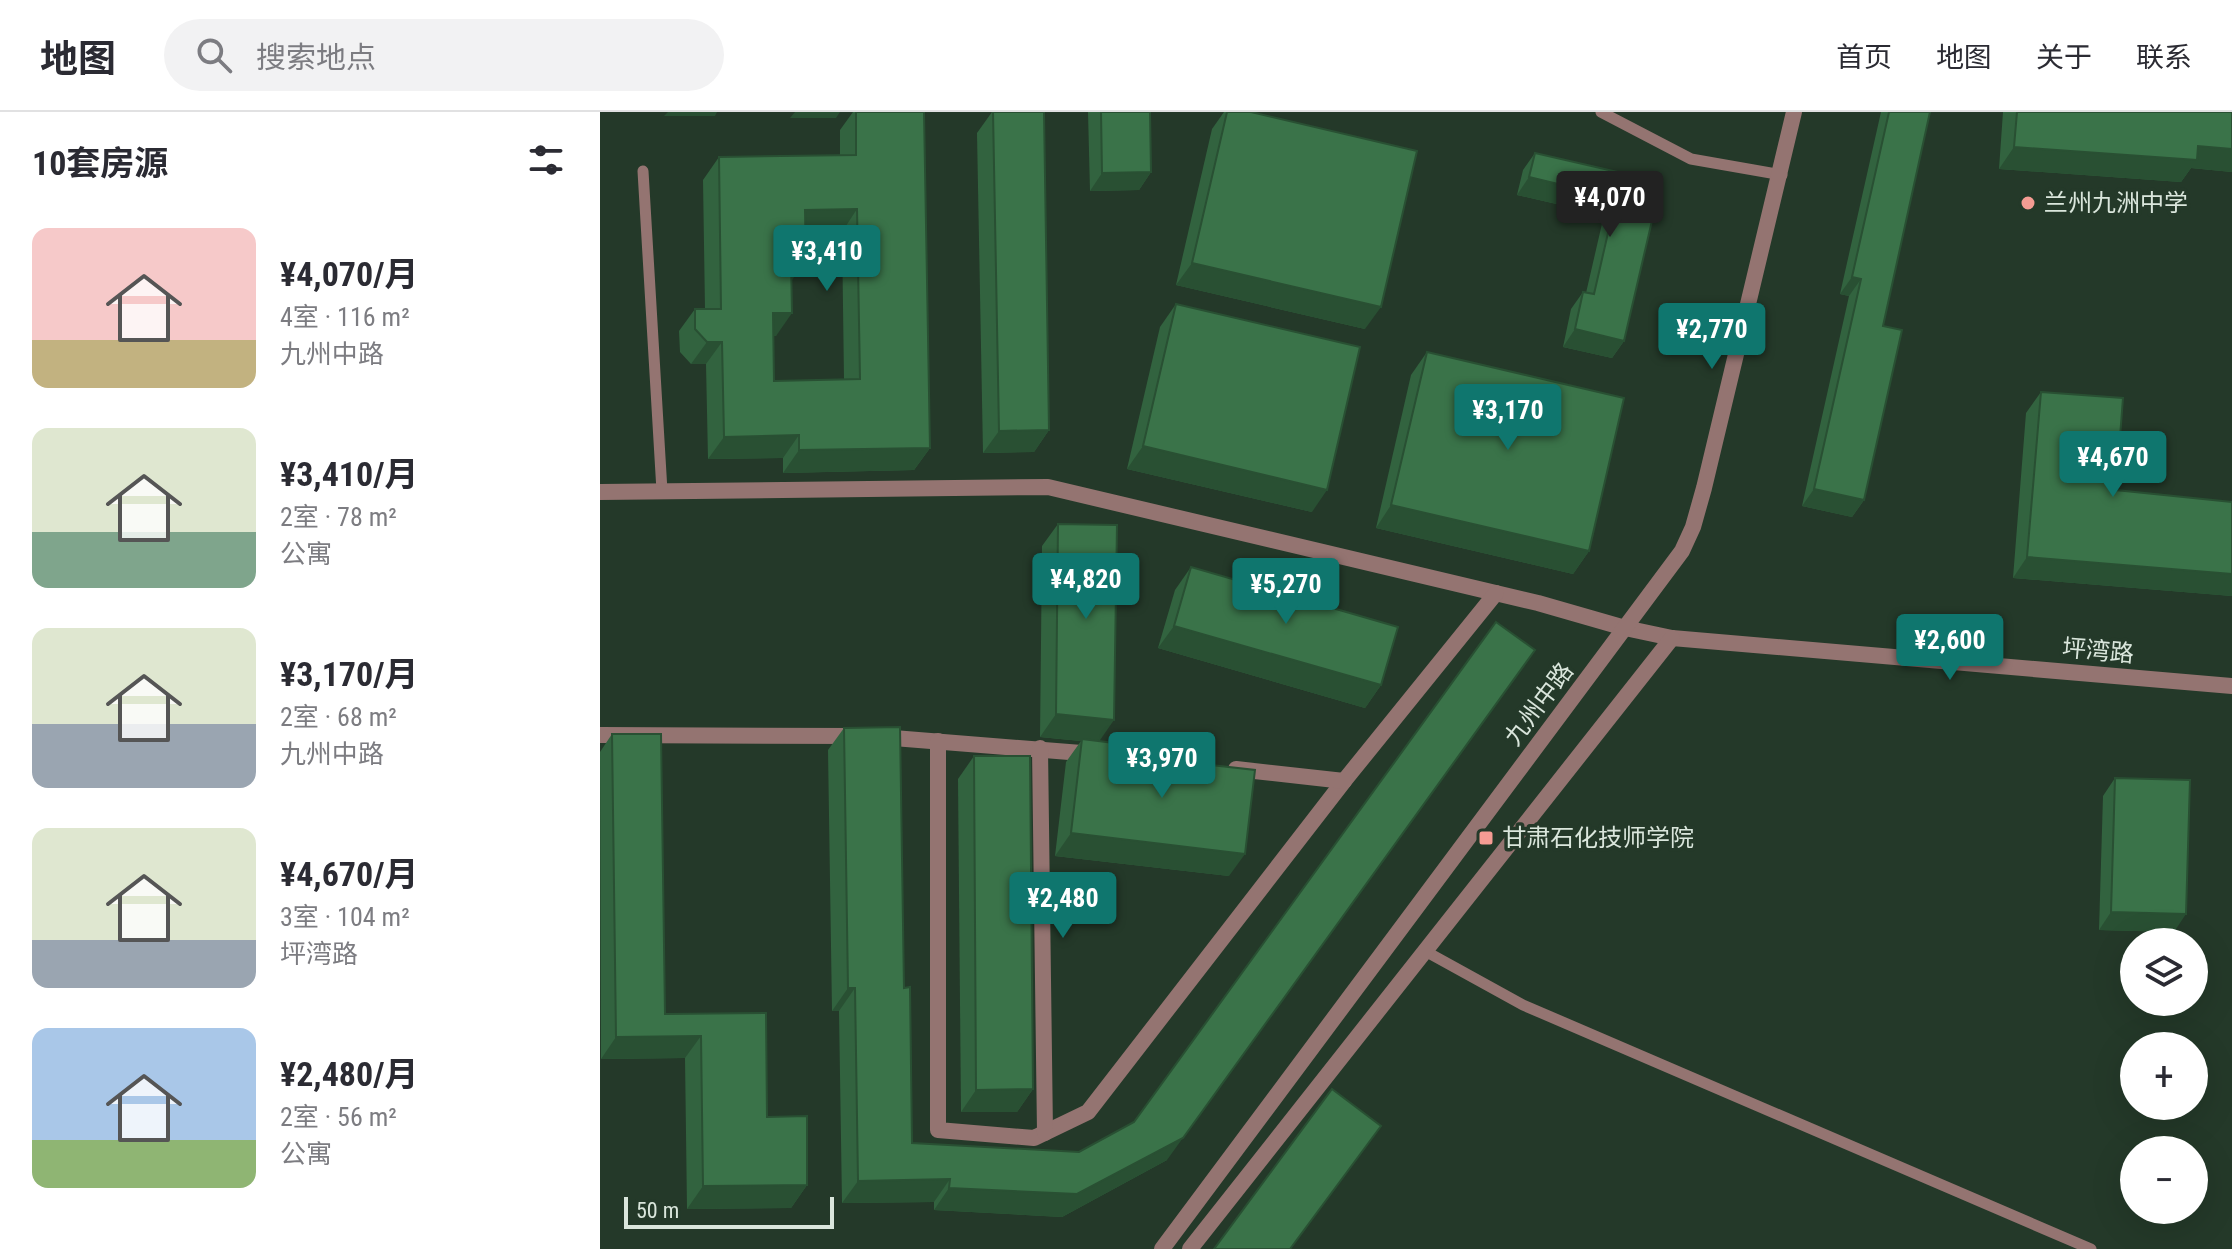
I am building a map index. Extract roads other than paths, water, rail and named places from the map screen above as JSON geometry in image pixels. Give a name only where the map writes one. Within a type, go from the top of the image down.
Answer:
[{"type":"street","name":"九州中路","points":[[1162,1249],[1682,551],[1693,527],[1782,175],[1794,112]]},
{"type":"street","name":"坪湾路","points":[[600,492],[1048,487],[1672,638],[2232,686]]},
{"type":"street","points":[[938,741],[938,1130],[1034,1138],[1088,1112],[1344,781],[1496,593]]},
{"type":"street","points":[[1190,1249],[1672,638]]},
{"type":"street","points":[[600,735],[864,736],[1116,756]]},
{"type":"street","points":[[1040,748],[1045,1133]]},
{"type":"street","points":[[1223,768],[1344,781]]},
{"type":"lane","points":[[1601,112],[1691,159],[1782,175]]},
{"type":"lane","points":[[643,171],[662,491]]},
{"type":"lane","points":[[1425,951],[1523,1005],[2091,1249]]},
{"type":"place","name":"兰州九洲中学","points":[[2028,203]]},
{"type":"place","name":"甘肃石化技师学院","points":[[1486,838]]}]
